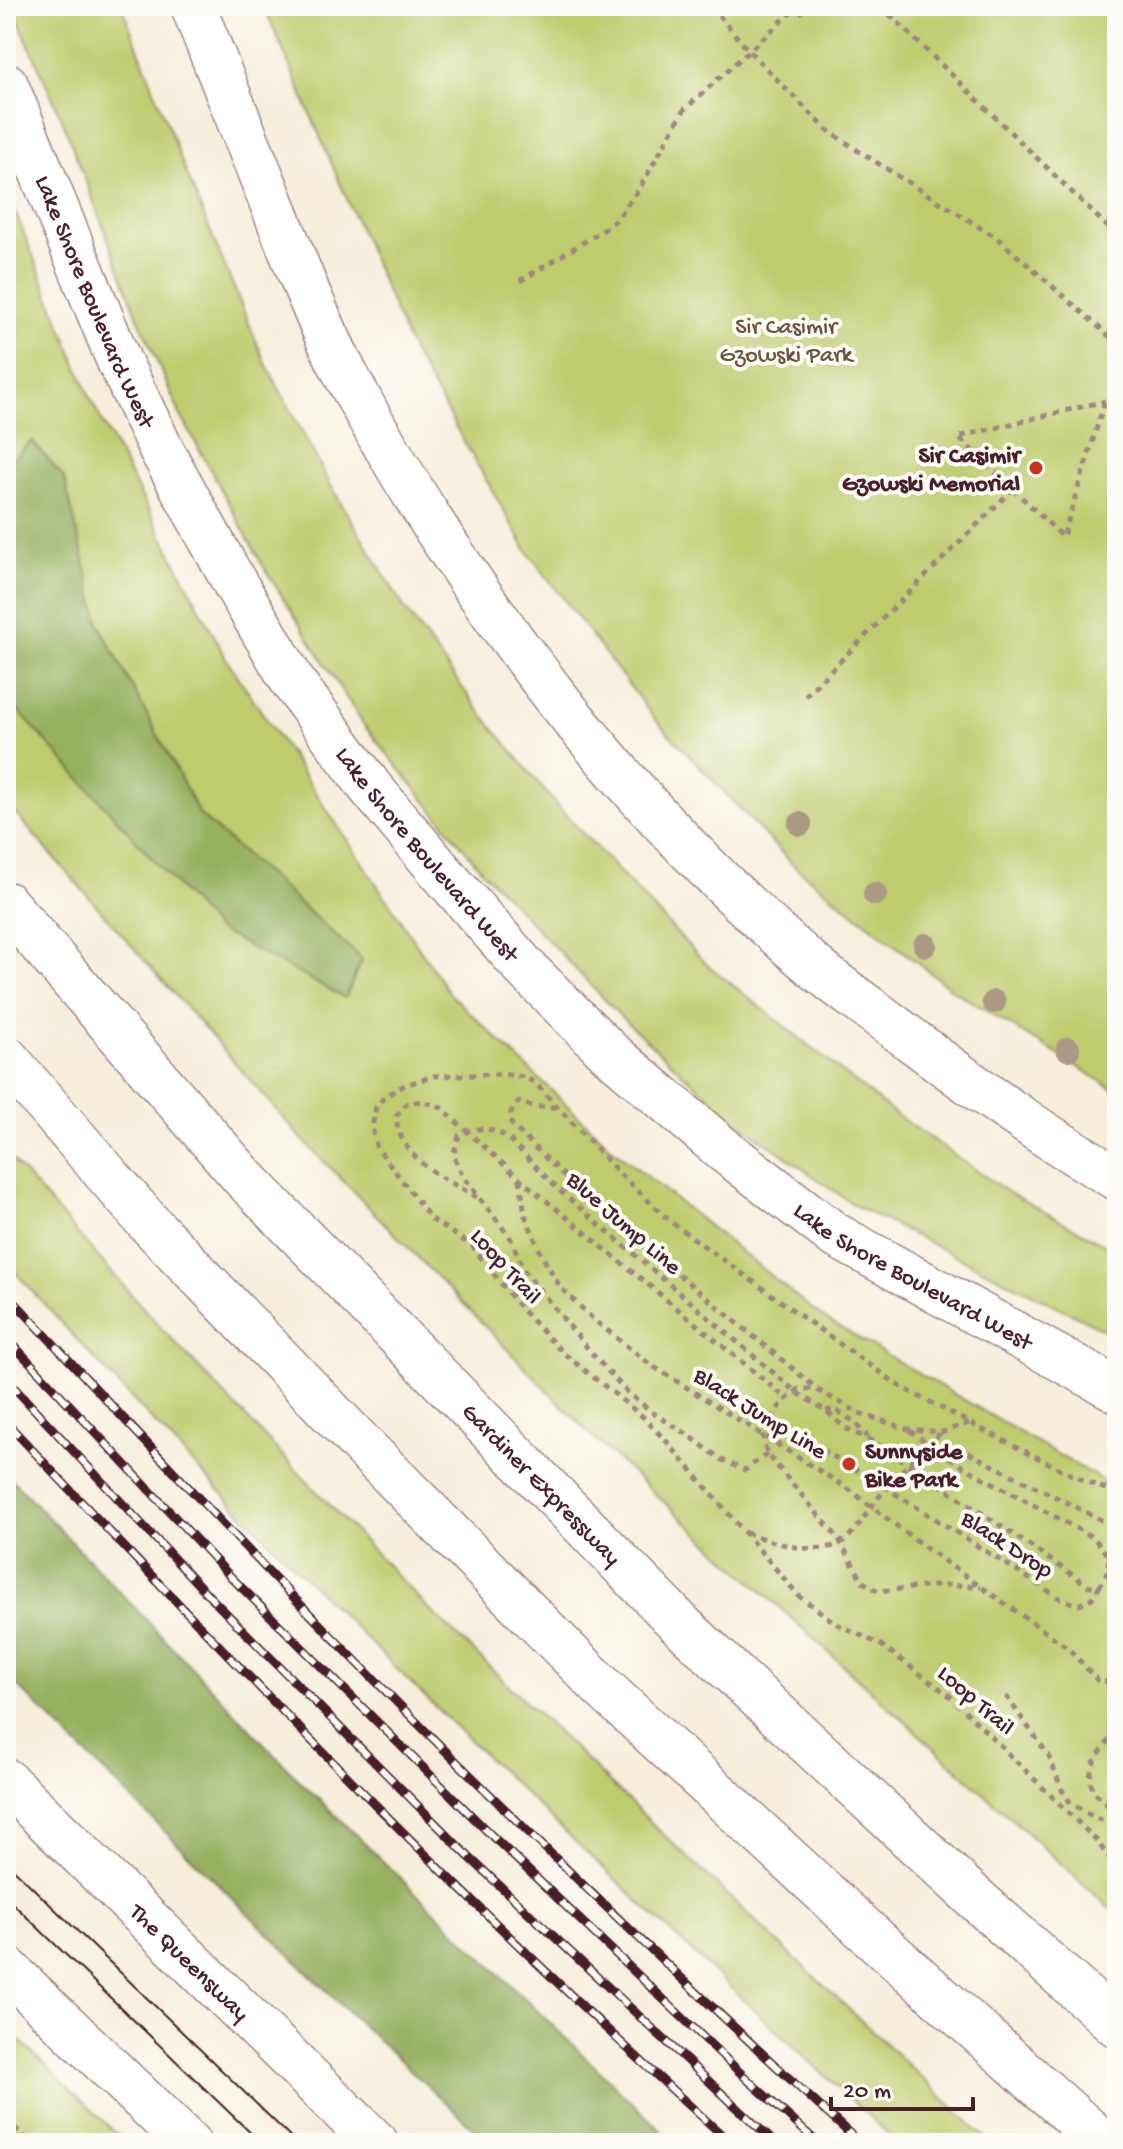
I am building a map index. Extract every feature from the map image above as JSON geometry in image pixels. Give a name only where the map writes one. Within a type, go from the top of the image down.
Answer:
[{"type":"main road","points":[[193,6],[295,260],[345,373],[420,501],[496,618],[583,731],[741,900],[817,968],[976,1088],[1117,1178]]},
{"type":"main road","name":"Lake Shore Boulevard West","points":[[6,85],[118,359],[162,451],[226,567],[293,682],[370,787],[442,873],[525,968],[609,1052],[737,1161],[835,1235],[1117,1390]]},
{"type":"main road","name":"Gardiner Expressway","points":[[6,904],[244,1178],[681,1625],[976,1899],[1117,2025]]},
{"type":"main road","points":[[6,1058],[147,1221],[362,1445],[603,1688],[875,1939],[1103,2143]]},
{"type":"main road","name":"The Queensway","points":[[6,1781],[376,2143]]},
{"type":"main road","points":[[6,1968],[188,2143]]},
{"type":"path","points":[[711,6],[749,51],[825,128],[997,238],[1117,343]]},
{"type":"path","points":[[520,281],[616,220],[639,189],[684,110],[793,8],[804,13],[812,6]]},
{"type":"path","points":[[881,6],[1117,236]]},
{"type":"path","points":[[1105,401],[958,437],[1063,537],[1105,401],[1117,388]]},
{"type":"path","points":[[805,696],[1013,489]]},
{"type":"path","name":"Loop Trail","points":[[1117,1493],[1089,1483],[901,1387],[671,1222],[621,1175],[559,1107],[525,1077],[434,1076],[405,1085],[385,1096],[376,1107],[372,1127],[376,1146],[431,1219],[472,1246],[522,1310],[562,1352],[668,1443],[799,1596],[837,1624],[881,1645],[950,1696],[1096,1840],[1117,1868]]},
{"type":"path","name":"Black Jump Line","points":[[479,1198],[437,1175],[406,1148],[397,1133],[396,1116],[406,1104],[421,1101],[440,1107],[520,1179],[787,1399]]},
{"type":"path","points":[[559,1107],[535,1107],[518,1102],[511,1112],[511,1124],[592,1203],[816,1389],[859,1413],[907,1429],[943,1432]]},
{"type":"path","name":"Blue Jump Line","points":[[466,1132],[486,1128],[506,1136],[560,1191],[796,1392],[826,1411]]},
{"type":"path","points":[[466,1132],[459,1136],[453,1155],[463,1176],[511,1239],[525,1272],[629,1394],[722,1460],[745,1470],[767,1454]]},
{"type":"path","name":"Black Jump Line","points":[[520,1179],[525,1215],[542,1256],[561,1288],[595,1321],[651,1365],[847,1488],[1067,1647],[1099,1682],[1117,1681]]},
{"type":"path","points":[[816,1389],[799,1389],[770,1420],[762,1433],[767,1454],[841,1544],[863,1582],[878,1591],[945,1585],[982,1587]]},
{"type":"path","points":[[622,1401],[629,1394]]},
{"type":"path","points":[[826,1411],[834,1409],[853,1421],[872,1441]]},
{"type":"path","points":[[826,1411],[845,1428],[908,1464],[1089,1586],[1100,1586],[1107,1573],[1109,1557],[1094,1538],[964,1467],[907,1429]]},
{"type":"path","name":"Black Drop","points":[[770,1420],[886,1487],[1061,1599],[1079,1605],[1092,1598],[1100,1586]]},
{"type":"path","points":[[745,1533],[791,1547],[821,1549],[841,1544],[886,1487],[929,1444],[943,1432],[970,1423]]},
{"type":"path","points":[[929,1444],[969,1453],[1117,1528]]},
{"type":"path","points":[[1006,1696],[1049,1756],[1070,1802],[1095,1818],[1117,1825]]},
{"type":"path","points":[[1117,1730],[1095,1760],[1091,1773],[1091,1784],[1096,1794],[1117,1815]]},
{"type":"path","points":[[1108,1804],[1117,1801]]},
{"type":"path","points":[[6,2119],[31,2143]]},
{"type":"green space","points":[[12,6],[122,6],[185,170],[264,360],[332,488],[405,609],[478,709],[558,807],[705,963],[895,1114],[1011,1194],[1117,1251],[1117,1336],[857,1207],[733,1119],[623,1019],[484,873],[363,724],[263,566],[180,414],[138,317],[61,117]]},
{"type":"green space","name":"Sir Casimir Gzowski Park","points":[[264,6],[1117,6],[1117,1091],[951,989],[795,867],[654,718],[527,551],[412,351]]},
{"type":"green space","name":"Sunnyside Bike Park","points":[[6,189],[92,402],[227,660],[450,994],[614,1150],[822,1317],[1117,1489],[1117,1915],[596,1440],[302,1139],[6,803],[6,679],[16,708],[216,929],[346,997],[362,959],[200,815],[100,626],[64,478],[32,441],[6,465]]},
{"type":"green space","points":[[32,441],[64,478],[100,626],[200,815],[362,959],[345,998],[216,929],[16,708],[6,679],[6,465]]},
{"type":"green space","points":[[6,1153],[161,1328],[424,1604],[991,2143],[898,2143],[554,1822],[330,1603],[112,1378],[6,1262]]},
{"type":"green space","points":[[6,1473],[298,1779],[674,2143],[489,2143],[349,2013],[6,1675]]},
{"type":"green space","points":[[6,2027],[126,2143],[6,2143]]},
{"type":"tram line","points":[[6,1862],[297,2143]]},
{"type":"tram line","points":[[6,1897],[261,2143]]},
{"type":"railway","points":[[6,1293],[220,1521],[399,1705],[627,1927],[860,2143]]},
{"type":"railway","points":[[6,1337],[230,1576],[488,1832],[818,2143]]},
{"type":"railway","points":[[6,1379],[209,1596],[469,1857],[775,2143]]},
{"type":"railway","points":[[6,1422],[182,1607],[451,1880],[731,2143]]},
{"type":"place","name":"Sir Casimir Gzowski Memorial","points":[[1036,468]]},
{"type":"place","name":"Sunnyside Bike Park","points":[[849,1464]]}]
